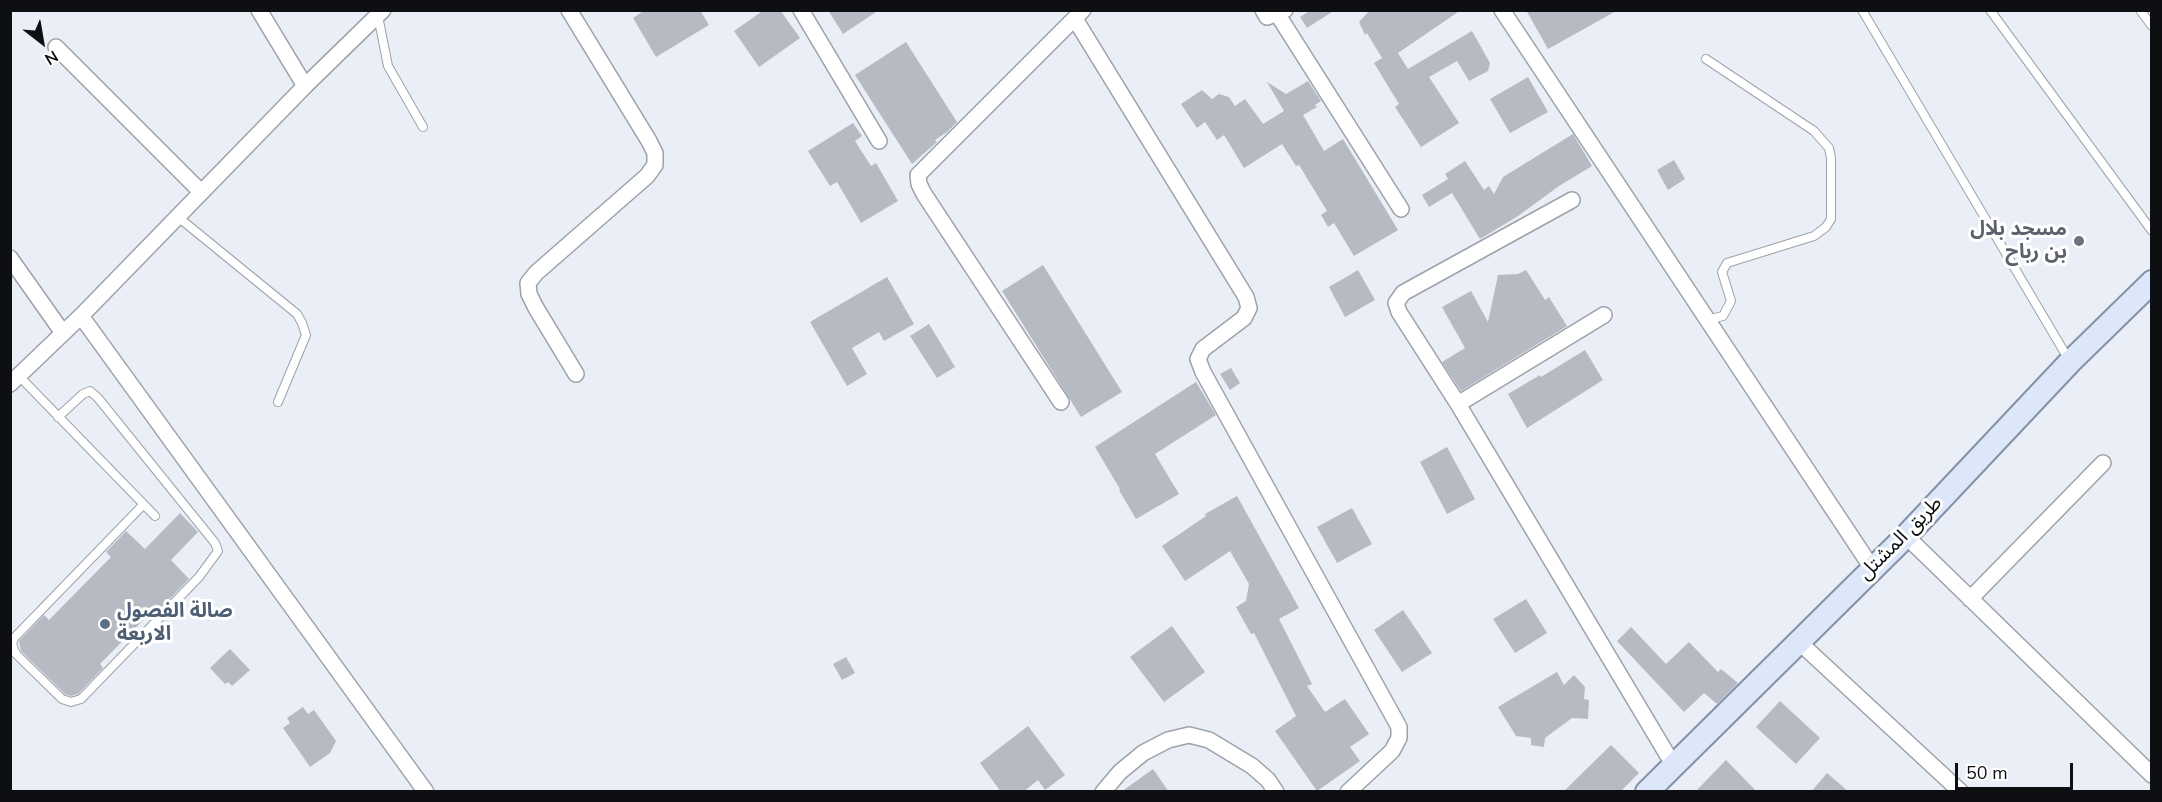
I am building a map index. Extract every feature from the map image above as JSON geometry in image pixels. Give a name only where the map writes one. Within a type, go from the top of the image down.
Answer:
[{"type":"main road","name":"طريق المشتل","points":[[1647,792],[1906,536],[2070,362],[2149,290]]},
{"type":"street","points":[[259,10],[305,86]]},
{"type":"street","points":[[570,10],[655,153],[655,165],[647,176],[536,273],[528,283],[536,308],[576,374]]},
{"type":"street","points":[[801,10],[879,141]]},
{"type":"street","points":[[1263,10],[1267,17],[1282,13],[1401,209]]},
{"type":"street","points":[[1502,10],[1872,568]]},
{"type":"street","points":[[15,380],[81,316],[305,86],[381,13]]},
{"type":"street","points":[[1061,402],[924,194],[918,184],[918,175],[1079,15],[1246,297],[1250,308],[1244,318],[1203,349],[1198,359],[1203,372],[1399,727],[1399,738],[1392,751],[1348,792]]},
{"type":"street","points":[[56,46],[201,192]]},
{"type":"street","points":[[1572,200],[1403,293],[1396,303],[1399,312],[1458,404],[1674,766]]},
{"type":"street","points":[[10,258],[63,333]]},
{"type":"street","points":[[1458,404],[1604,315]]},
{"type":"street","points":[[81,316],[426,792]]},
{"type":"street","points":[[1970,599],[2103,463]]},
{"type":"street","points":[[1906,536],[2151,775]]},
{"type":"street","points":[[1799,642],[1961,792]]},
{"type":"street","points":[[1103,792],[1120,772],[1143,753],[1168,740],[1189,735],[1209,740],[1252,766],[1268,780],[1276,792]]},
{"type":"lane","points":[[1862,10],[2070,362]]},
{"type":"lane","points":[[1990,10],[2151,231]]},
{"type":"lane","points":[[2140,10],[2151,27]]},
{"type":"lane","points":[[381,13],[388,66],[423,127]]},
{"type":"lane","points":[[1706,59],[1814,131],[1828,148],[1831,158],[1830,219],[1826,227],[1815,236],[1727,263],[1722,272],[1731,301],[1723,316],[1707,320]]},
{"type":"lane","points":[[178,217],[297,314],[302,323],[306,335],[278,402]]},
{"type":"lane","points":[[15,380],[58,417],[155,516]]},
{"type":"lane","points":[[58,417],[83,394],[90,392],[98,398],[215,543],[218,551],[199,577],[81,699],[71,702],[62,699],[16,654],[12,644],[14,638],[143,505]]},
{"type":"building","points":[[645,10],[700,10],[709,25],[656,57],[633,18]]},
{"type":"building","points":[[764,10],[780,10],[800,38],[759,67],[734,31]]},
{"type":"building","points":[[828,10],[879,10],[843,34]]},
{"type":"building","points":[[1311,10],[1335,10],[1307,28],[1300,17]]},
{"type":"building","points":[[1370,10],[1461,10],[1398,53],[1408,69],[1472,31],[1490,63],[1488,71],[1469,81],[1457,61],[1429,77],[1459,123],[1421,147],[1395,107],[1399,104],[1374,63],[1382,58],[1367,33],[1365,35],[1359,22]]},
{"type":"building","points":[[1526,10],[1618,10],[1548,49]]},
{"type":"building","points":[[906,42],[957,122],[935,140],[937,142],[912,164],[855,75]]},
{"type":"building","points":[[1528,77],[1548,112],[1510,133],[1490,99]]},
{"type":"building","points":[[1308,81],[1321,101],[1315,105],[1317,107],[1303,115],[1324,151],[1343,139],[1398,230],[1354,256],[1334,223],[1328,227],[1321,215],[1327,211],[1299,165],[1296,166],[1282,144],[1244,168],[1224,135],[1217,140],[1205,122],[1197,128],[1181,104],[1202,90],[1212,99],[1219,94],[1229,97],[1235,106],[1245,99],[1263,124],[1284,111],[1267,82],[1286,94]]},
{"type":"building","points":[[853,123],[862,136],[855,141],[871,166],[876,163],[898,201],[861,223],[837,182],[830,186],[808,151]]},
{"type":"building","points":[[1573,134],[1592,166],[1480,239],[1452,193],[1429,207],[1422,195],[1448,179],[1445,174],[1465,161],[1484,190],[1489,186],[1494,194],[1503,177]]},
{"type":"building","points":[[1674,160],[1685,179],[1668,190],[1657,170]]},
{"type":"building","points":[[1043,265],[1122,392],[1081,417],[1002,291]]},
{"type":"building","points":[[1358,270],[1375,300],[1345,317],[1329,287]]},
{"type":"building","points":[[1526,270],[1545,300],[1549,297],[1567,326],[1461,391],[1442,362],[1465,348],[1442,307],[1471,291],[1488,322],[1498,275],[1518,274]]},
{"type":"building","points":[[887,277],[914,324],[884,341],[879,332],[852,348],[867,374],[847,386],[810,322]]},
{"type":"building","points":[[929,324],[955,367],[937,378],[910,336]]},
{"type":"building","points":[[1585,350],[1603,380],[1527,428],[1508,394]]},
{"type":"building","points":[[1231,368],[1240,383],[1230,390],[1220,374]]},
{"type":"building","points":[[1196,382],[1216,415],[1155,454],[1179,494],[1136,519],[1095,447]]},
{"type":"building","points":[[1447,447],[1475,499],[1447,514],[1420,462]]},
{"type":"building","points":[[1237,496],[1299,608],[1279,619],[1312,684],[1307,686],[1325,712],[1345,699],[1369,734],[1350,747],[1360,761],[1317,791],[1275,731],[1296,716],[1254,633],[1251,634],[1236,607],[1246,601],[1249,584],[1230,551],[1185,581],[1162,546],[1206,516],[1205,514]]},
{"type":"building","points":[[1352,508],[1372,544],[1337,563],[1317,527]]},
{"type":"building","points":[[180,513],[198,532],[171,560],[189,579],[160,609],[157,606],[100,664],[103,668],[78,694],[71,696],[65,694],[21,651],[19,641],[44,615],[49,620],[111,557],[106,552],[126,531],[145,549]]},
{"type":"building","points":[[1526,599],[1547,633],[1515,653],[1493,619]]},
{"type":"building","points":[[1403,610],[1432,653],[1402,672],[1374,630]]},
{"type":"building","points":[[1172,626],[1205,672],[1164,702],[1130,657]]},
{"type":"building","points":[[1631,627],[1666,664],[1689,642],[1718,672],[1721,669],[1738,683],[1717,704],[1704,693],[1684,712],[1617,641]]},
{"type":"building","points":[[230,649],[250,670],[232,686],[228,682],[225,684],[210,668]]},
{"type":"building","points":[[846,657],[855,673],[842,680],[833,664]]},
{"type":"building","points":[[1557,672],[1564,685],[1574,675],[1585,687],[1584,699],[1589,700],[1588,719],[1572,718],[1545,738],[1544,747],[1531,745],[1531,738],[1516,736],[1498,707]]},
{"type":"building","points":[[1780,701],[1820,738],[1796,764],[1756,727]]},
{"type":"building","points":[[303,707],[308,714],[314,710],[336,741],[330,753],[310,767],[283,728],[290,723],[287,718]]},
{"type":"building","points":[[1028,726],[1065,775],[1045,790],[1038,780],[1023,792],[1001,792],[980,763]]},
{"type":"building","points":[[1611,745],[1639,773],[1620,792],[1563,792]]},
{"type":"building","points":[[1726,760],[1757,792],[1695,792]]},
{"type":"building","points":[[1153,769],[1169,792],[1121,792]]},
{"type":"building","points":[[1827,773],[1849,792],[1811,792]]},
{"type":"place","name":"مسجد بلال بن رباح","points":[[2079,241]]},
{"type":"place","name":"صالة الفصول الاربعة","points":[[105,624]]}]
